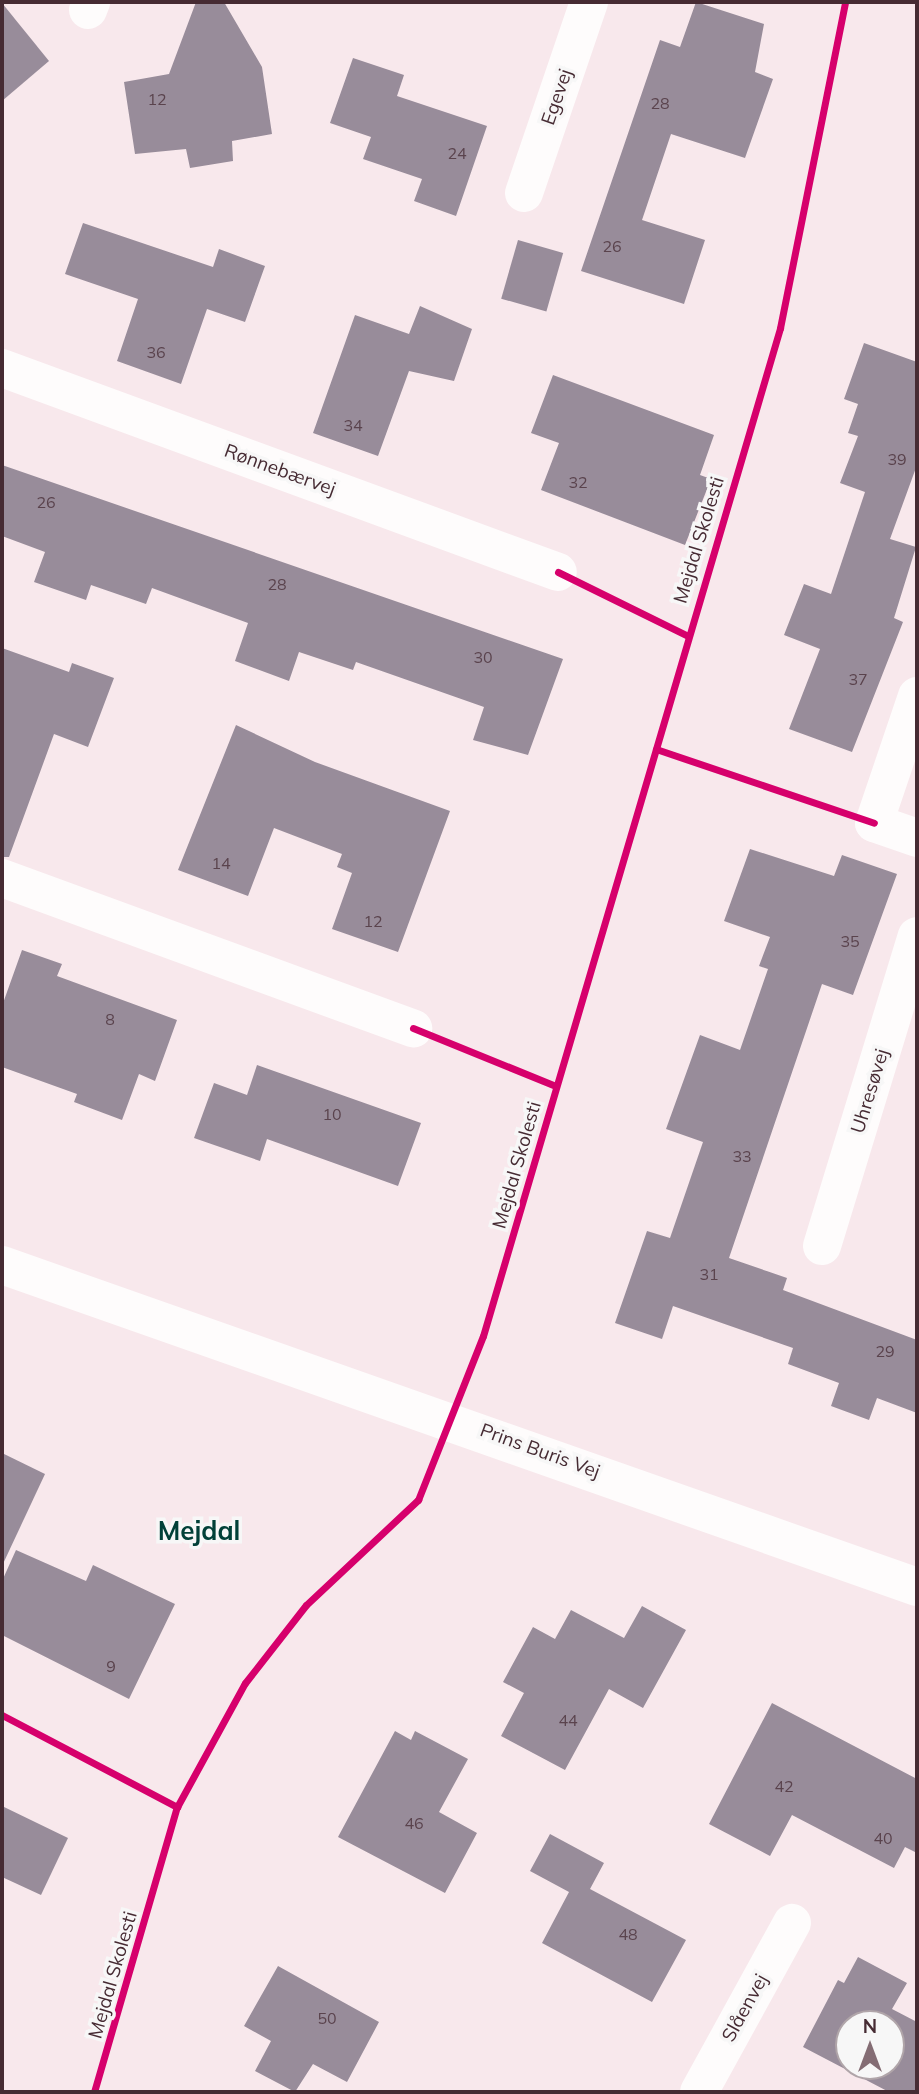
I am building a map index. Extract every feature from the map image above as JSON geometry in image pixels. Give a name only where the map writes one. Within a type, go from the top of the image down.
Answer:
[{"type":"street","name":"Egevej","points":[[524,192],[589,2]]},
{"type":"street","name":"Rønnebærvej","points":[[2,368],[558,572]]},
{"type":"street","points":[[917,696],[874,823],[917,838]]},
{"type":"street","points":[[2,878],[413,1028]]},
{"type":"street","name":"Uhresøvej","points":[[822,1246],[917,936]]},
{"type":"street","name":"Prins Buris Vej","points":[[2,1265],[917,1587]]},
{"type":"street","name":"Slåenvej","points":[[699,2092],[792,1923]]},
{"type":"building","points":[[196,2],[224,2],[262,67],[272,134],[232,141],[233,161],[190,168],[186,149],[135,154],[124,82],[169,74]]},
{"type":"building","points":[[696,2],[764,24],[755,72],[773,79],[745,158],[671,134],[642,220],[705,240],[684,304],[581,271],[660,40],[680,47]]},
{"type":"building","points":[[2,3],[49,61],[2,101]]},
{"type":"building","points":[[353,58],[404,75],[397,96],[487,126],[456,216],[414,201],[422,179],[363,159],[371,137],[330,123]]},
{"type":"building","points":[[83,223],[213,267],[219,249],[265,266],[245,322],[207,309],[181,384],[117,361],[138,299],[65,274]]},
{"type":"building","points":[[518,240],[563,253],[546,312],[501,299]]},
{"type":"building","points":[[420,306],[472,329],[454,381],[409,371],[378,456],[313,433],[355,315],[409,334]]},
{"type":"building","points":[[864,343],[917,362],[917,465],[890,539],[916,547],[894,618],[903,622],[852,752],[789,729],[820,649],[784,635],[804,584],[831,594],[865,492],[840,483],[858,436],[848,433],[858,404],[844,399]]},
{"type":"building","points":[[553,375],[714,435],[700,475],[711,479],[685,545],[541,490],[559,443],[531,433]]},
{"type":"building","points":[[2,465],[563,659],[528,755],[473,740],[484,707],[356,662],[353,670],[299,652],[289,681],[235,661],[248,623],[152,588],[146,604],[91,585],[86,600],[34,582],[45,552],[2,536]]},
{"type":"building","points":[[2,648],[69,672],[72,663],[114,678],[88,747],[54,734],[9,857],[2,857]]},
{"type":"building","points":[[236,725],[315,762],[450,811],[398,952],[332,929],[352,873],[337,867],[342,854],[274,828],[248,896],[178,870]]},
{"type":"building","points":[[750,849],[834,876],[842,855],[897,874],[853,995],[822,984],[729,1258],[787,1278],[783,1290],[917,1340],[917,1413],[877,1398],[869,1420],[831,1406],[839,1383],[788,1364],[793,1348],[673,1306],[662,1339],[615,1323],[647,1231],[670,1238],[703,1142],[666,1129],[700,1035],[740,1050],[768,969],[759,966],[770,937],[724,921]]},
{"type":"building","points":[[22,950],[62,964],[57,976],[177,1020],[155,1081],[139,1074],[122,1120],[74,1102],[77,1094],[2,1067],[2,1006]]},
{"type":"building","points":[[257,1065],[421,1123],[398,1186],[267,1139],[260,1161],[194,1138],[214,1083],[247,1095]]},
{"type":"building","points":[[2,1453],[45,1474],[2,1566]]},
{"type":"building","points":[[16,1550],[86,1581],[93,1565],[175,1604],[129,1699],[2,1635],[2,1581]]},
{"type":"building","points":[[642,1606],[686,1630],[643,1708],[609,1689],[565,1770],[501,1736],[524,1693],[503,1682],[533,1627],[555,1639],[571,1610],[624,1638]]},
{"type":"building","points":[[772,1703],[917,1779],[917,1853],[905,1847],[894,1868],[792,1815],[770,1856],[709,1824]]},
{"type":"building","points":[[395,1731],[411,1740],[415,1731],[468,1759],[439,1812],[477,1833],[445,1893],[338,1837]]},
{"type":"building","points":[[2,1806],[68,1838],[41,1895],[2,1877]]},
{"type":"building","points":[[550,1834],[604,1863],[590,1889],[686,1940],[652,2002],[542,1943],[569,1892],[530,1871]]},
{"type":"building","points":[[858,1957],[907,1983],[892,2009],[894,2010],[835,2010],[835,2064],[803,2047],[838,1980],[844,1983]]},
{"type":"building","points":[[278,1966],[379,2022],[347,2082],[313,2064],[295,2092],[255,2071],[271,2041],[244,2026]]},
{"type":"building","points":[[905,2016],[917,2022],[917,2092],[889,2092],[866,2080],[905,2080]]},
{"type":"cycle path","name":"Mejdal Skolesti","points":[[94,2092],[177,1807],[245,1683],[306,1605],[418,1500],[483,1336],[780,328],[845,2]]},
{"type":"cycle path","points":[[558,572],[686,635]]},
{"type":"cycle path","points":[[656,749],[874,823]]},
{"type":"cycle path","points":[[413,1028],[556,1086]]},
{"type":"cycle path","points":[[2,1715],[177,1807]]},
{"type":"district","name":"Mejdal","points":[[199,1531]]}]
